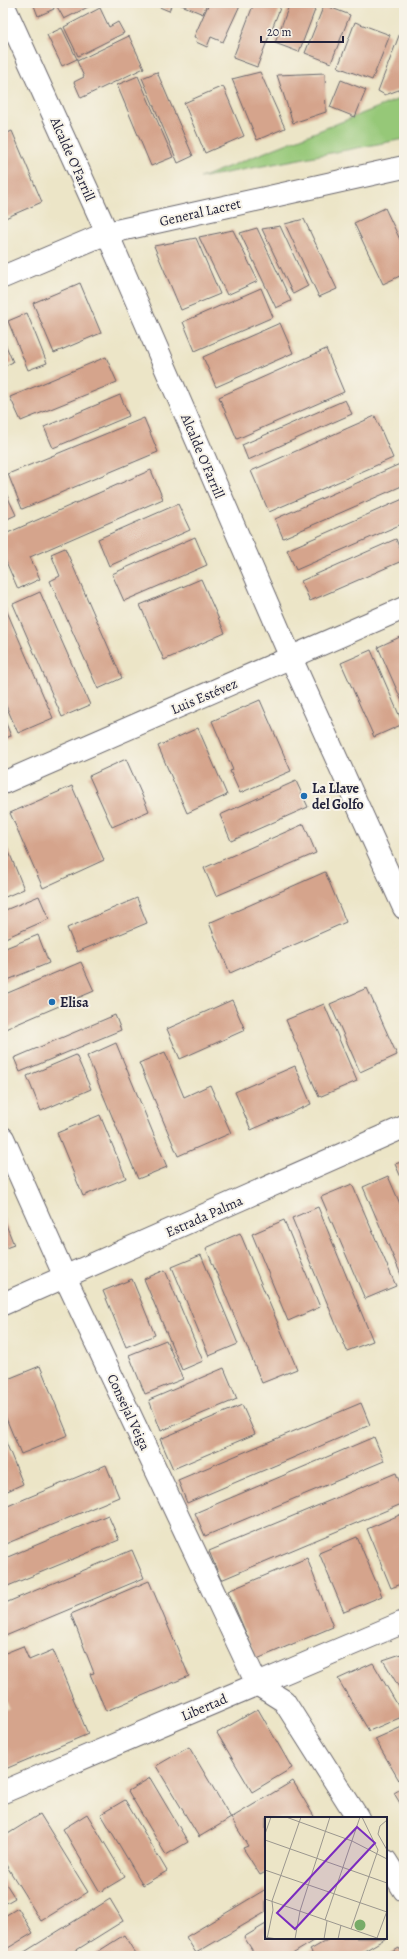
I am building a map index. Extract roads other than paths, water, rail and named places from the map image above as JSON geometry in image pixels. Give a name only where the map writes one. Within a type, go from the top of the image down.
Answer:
[{"type":"street","name":"Alcalde O'Farrill","points":[[3,4],[107,233],[291,658],[404,908]]},
{"type":"street","name":"General Lacret","points":[[3,277],[107,233],[404,167]]},
{"type":"street","name":"Luis Estévez","points":[[3,782],[404,608]]},
{"type":"street","name":"Estrada Palma","points":[[3,1304],[404,1127]]},
{"type":"street","name":"Consejal Veiga","points":[[3,1138],[65,1277],[257,1684]]},
{"type":"street","name":"Libertad","points":[[3,1792],[404,1622]]},
{"type":"street","points":[[257,1684],[284,1701],[357,1817]]},
{"type":"street","points":[[387,1863],[404,1890]]},
{"type":"place","name":"La Llave del Golfo","points":[[304,796]]},
{"type":"place","name":"Elisa","points":[[52,1002]]}]
